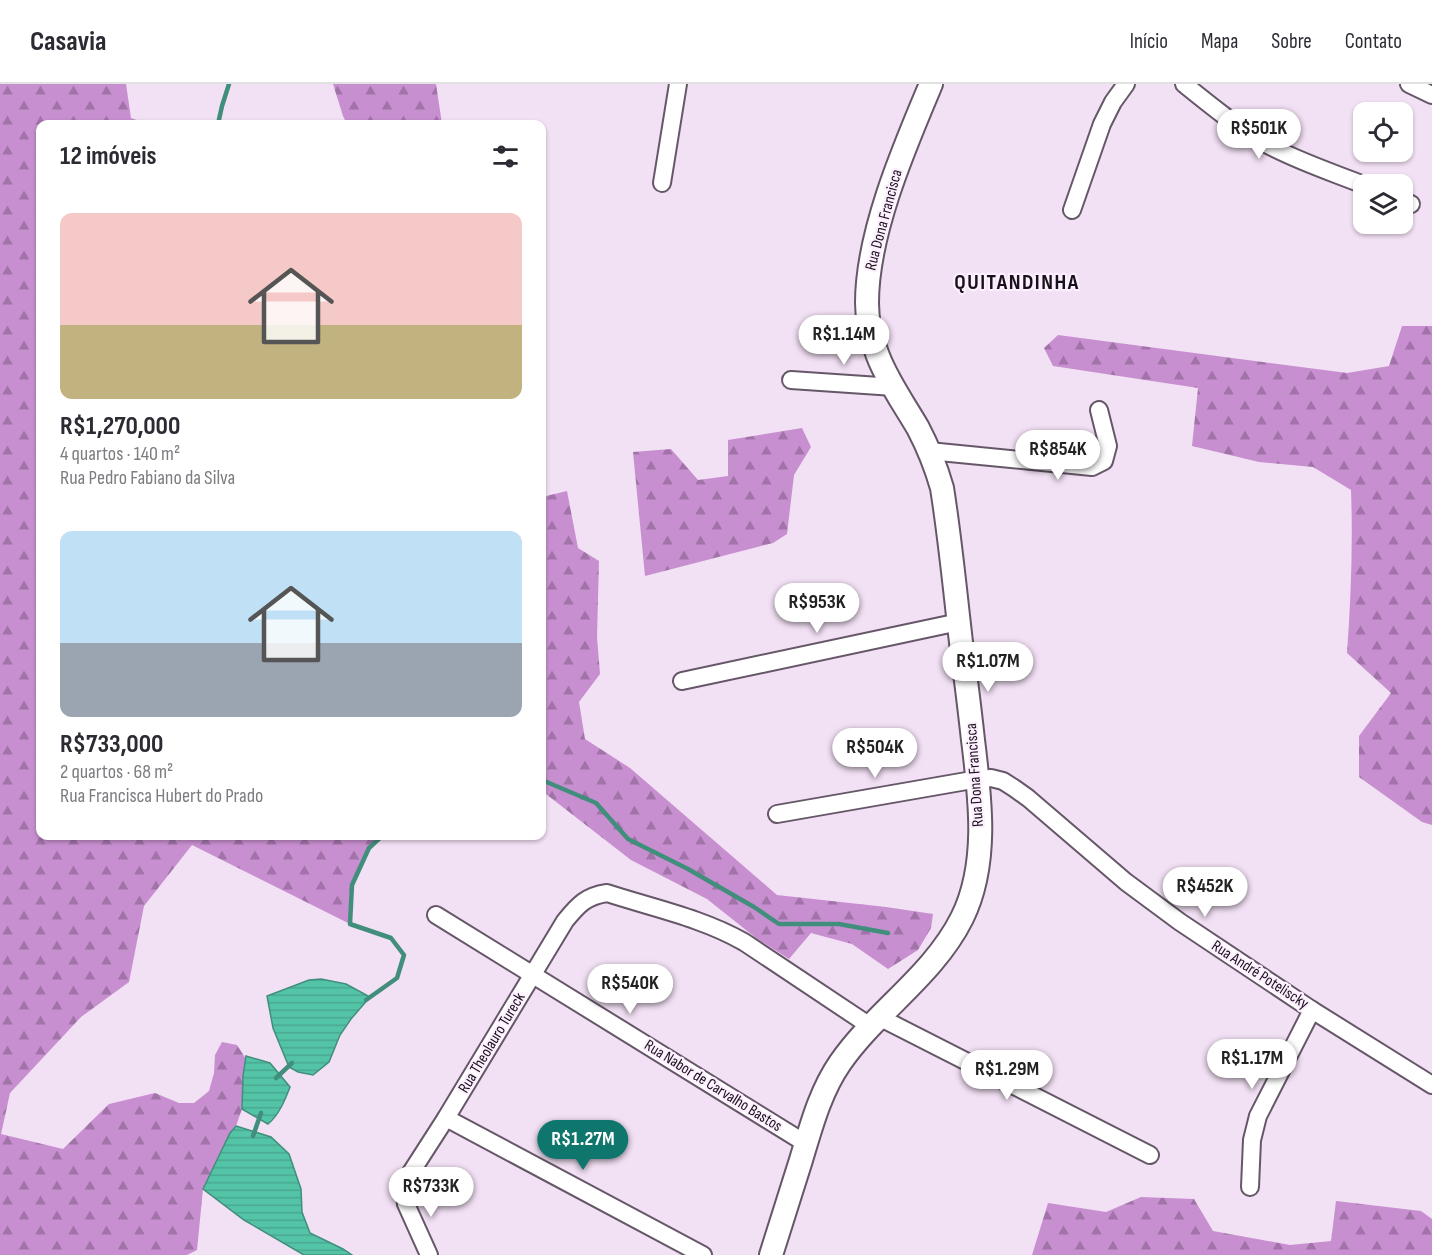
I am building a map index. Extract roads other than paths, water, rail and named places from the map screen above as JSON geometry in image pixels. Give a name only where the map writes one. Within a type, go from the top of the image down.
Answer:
[{"type":"main road","name":"Rua Dona Francisca","points":[[771,1255],[816,1112],[831,1078],[852,1047],[926,971],[952,936],[963,917],[975,882],[979,857],[978,779],[942,488],[929,451],[883,369],[871,337],[868,319],[868,281],[882,214],[925,86]]},
{"type":"street","points":[[662,183],[678,84]]},
{"type":"street","points":[[1072,210],[1102,124],[1125,84]]},
{"type":"street","points":[[1184,84],[1226,117],[1268,145],[1353,181]]},
{"type":"street","points":[[1409,84],[1432,95]]},
{"type":"street","points":[[791,380],[894,387]]},
{"type":"street","points":[[929,451],[1092,467],[1104,461],[1108,446],[1099,410]]},
{"type":"street","points":[[682,681],[959,621]]},
{"type":"street","name":"Rua André Poteliscky","points":[[777,814],[978,779],[991,778],[1002,781],[1028,798],[1149,900],[1180,922],[1312,1010],[1432,1085]]},
{"type":"street","name":"Rua Theolauro Tureck","points":[[429,1255],[406,1204],[405,1189],[410,1174],[565,921],[585,900],[607,893],[728,933],[875,1021]]},
{"type":"street","name":"Rua Nabor de Carvalho Bastos","points":[[436,915],[806,1143]]},
{"type":"street","points":[[1250,1187],[1252,1140],[1258,1116],[1312,1010]]},
{"type":"street","points":[[875,1021],[1150,1155]]},
{"type":"street","points":[[446,1118],[704,1255]]},
{"type":"waterway","points":[[219,120],[229,84]]},
{"type":"waterway","points":[[546,782],[596,803],[628,839],[688,869],[779,924],[839,924],[888,933]]},
{"type":"waterway","points":[[366,1000],[397,978],[404,955],[391,938],[350,924],[352,885],[369,848],[378,840]]},
{"type":"waterway","points":[[276,1078],[292,1063]]},
{"type":"waterway","points":[[253,1136],[261,1113]]},
{"type":"district","name":"QUITANDINHA","points":[[1017,282]]}]
